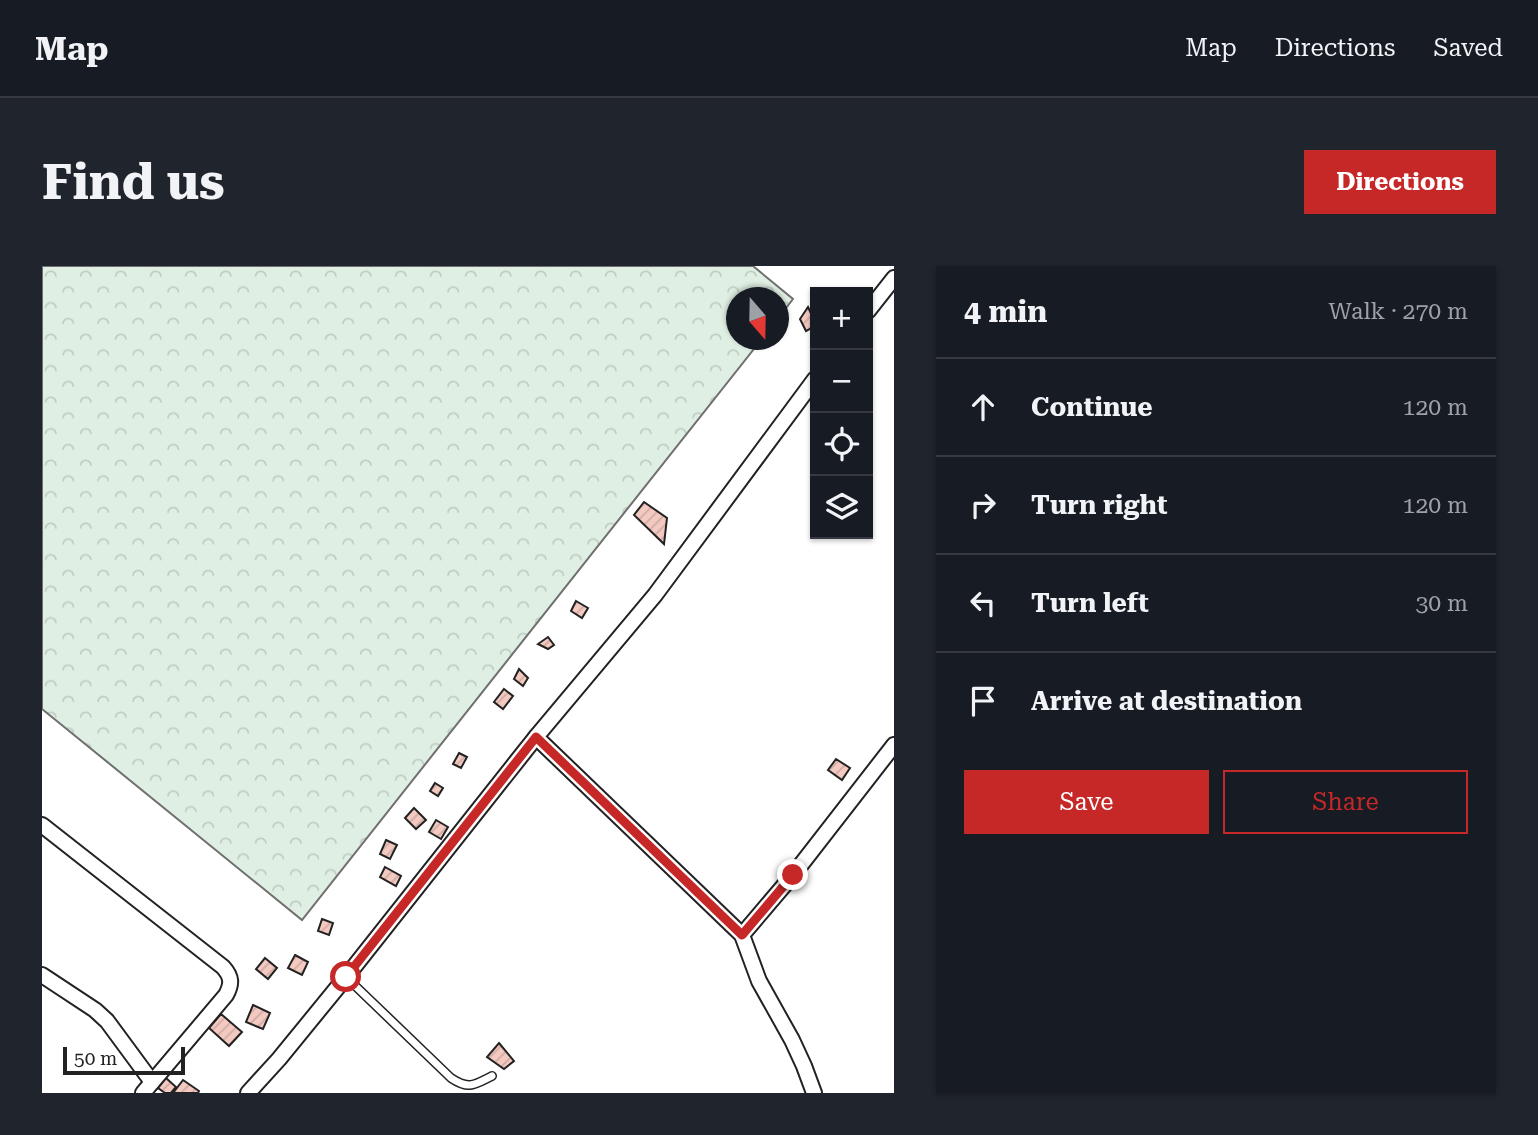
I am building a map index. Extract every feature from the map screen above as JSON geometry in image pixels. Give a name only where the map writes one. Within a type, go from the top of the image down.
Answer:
[{"type":"street","points":[[873,304],[894,278]]},
{"type":"street","points":[[248,1093],[279,1059],[536,737],[655,595],[810,386]]},
{"type":"street","points":[[536,737],[742,935],[759,981],[792,1040],[814,1093]]},
{"type":"street","points":[[742,935],[793,875],[894,745]]},
{"type":"street","points":[[42,825],[223,967],[231,981],[226,995],[147,1088],[107,1021],[42,975]]},
{"type":"lane","points":[[346,977],[461,1085],[469,1087],[492,1076]]},
{"type":"green space","points":[[42,266],[753,266],[778,287],[726,287],[726,350],[753,350],[302,920],[42,709]]},
{"type":"building","points":[[808,307],[810,329],[806,331],[800,319]]},
{"type":"building","points":[[644,502],[667,518],[664,544],[634,515]]},
{"type":"building","points":[[576,601],[588,608],[582,618],[571,611]]},
{"type":"building","points":[[548,637],[554,645],[548,649],[538,644]]},
{"type":"building","points":[[519,669],[528,678],[523,686],[514,679]]},
{"type":"building","points":[[504,689],[513,696],[503,709],[494,702]]},
{"type":"building","points":[[459,753],[467,757],[461,768],[453,764]]},
{"type":"building","points":[[836,759],[850,768],[842,780],[828,770]]},
{"type":"building","points":[[435,783],[443,788],[438,796],[430,791]]},
{"type":"building","points":[[414,808],[426,820],[416,829],[405,818]]},
{"type":"building","points":[[436,820],[448,827],[441,839],[429,832]]},
{"type":"building","points":[[386,840],[397,845],[390,859],[380,854]]},
{"type":"building","points":[[385,867],[401,876],[396,886],[380,877]]},
{"type":"building","points":[[322,919],[333,923],[329,935],[318,931]]},
{"type":"building","points":[[295,955],[308,962],[302,975],[288,968]]},
{"type":"building","points":[[265,958],[277,968],[268,979],[256,969]]},
{"type":"building","points":[[253,1005],[270,1013],[263,1029],[246,1022]]},
{"type":"building","points":[[221,1014],[242,1032],[229,1046],[209,1028]]},
{"type":"building","points":[[499,1043],[514,1061],[504,1069],[487,1057]]},
{"type":"building","points":[[166,1078],[176,1087],[171,1093],[165,1093],[158,1088]]},
{"type":"building","points":[[183,1080],[199,1091],[198,1093],[173,1093]]},
{"type":"route","points":[[346,977],[536,737],[742,935],[793,875]]}]
